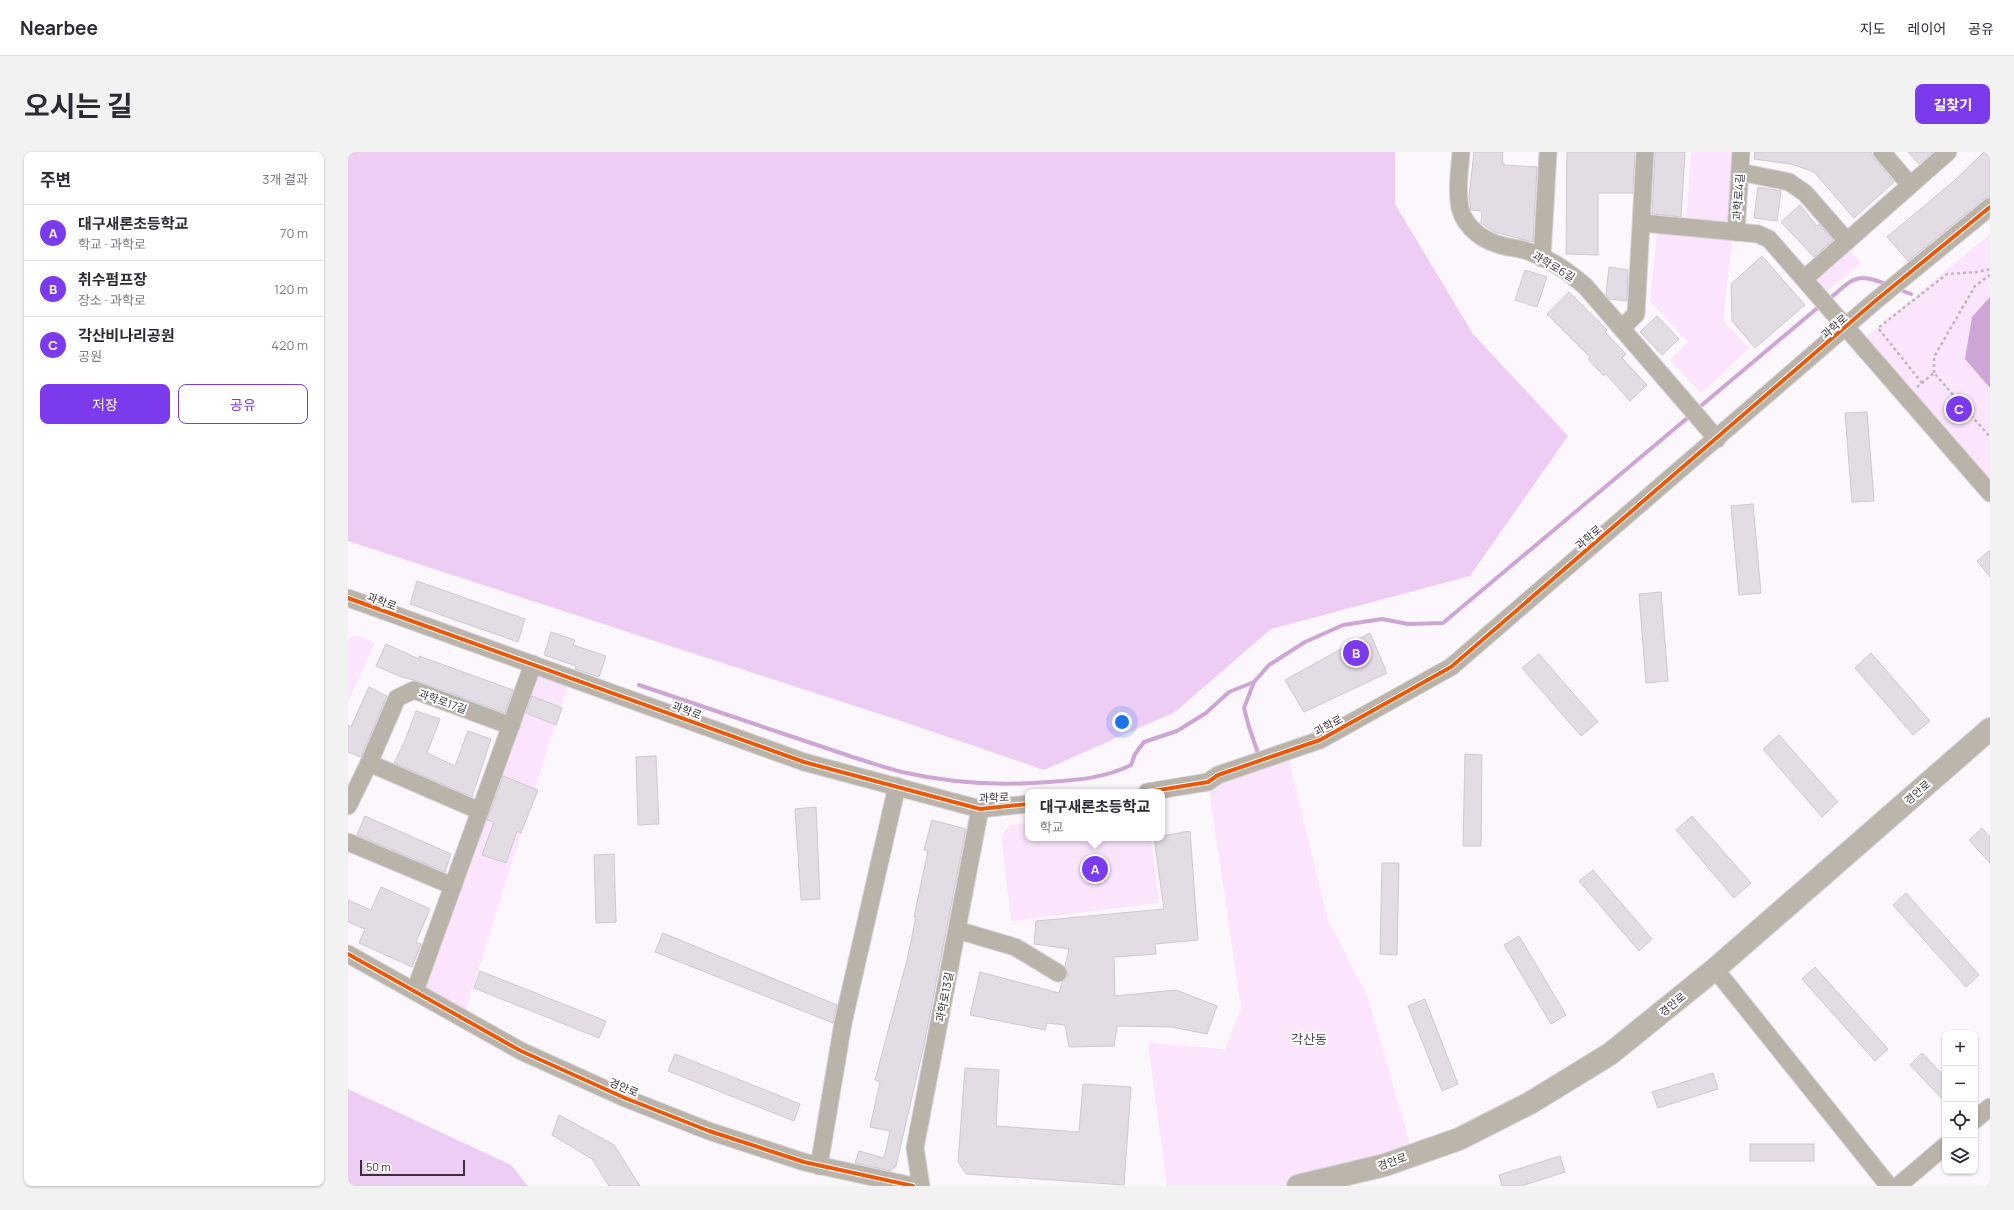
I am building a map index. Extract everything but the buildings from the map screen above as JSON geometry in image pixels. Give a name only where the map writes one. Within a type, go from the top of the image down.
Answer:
[{"type":"main road","name":"경안로","points":[[1298,1186],[1385,1165],[1459,1140],[1530,1103],[1610,1054],[1715,969],[1990,729]]},
{"type":"street","name":"과학로6길","points":[[1461,152],[1459,202],[1463,216],[1470,227],[1484,238],[1498,244],[1530,252],[1542,258],[1568,272],[1585,286],[1717,438]]},
{"type":"street","points":[[1542,258],[1548,152]]},
{"type":"street","points":[[1622,328],[1636,314],[1645,152]]},
{"type":"street","name":"과학로4길","points":[[1741,152],[1736,232],[1758,234],[1769,239],[1846,327]]},
{"type":"street","points":[[1882,152],[1910,185]]},
{"type":"street","points":[[1804,279],[1948,152]]},
{"type":"street","points":[[1740,172],[1789,182],[1805,193],[1847,241]]},
{"type":"street","name":"과학로","points":[[1165,789],[1208,782],[1218,775],[1320,740],[1451,667],[1874,302],[1990,207]]},
{"type":"street","points":[[1642,224],[1736,232]]},
{"type":"street","points":[[1846,327],[1990,493]]},
{"type":"street","name":"과학로","points":[[348,598],[804,762],[980,809],[1025,804]]},
{"type":"street","points":[[415,992],[533,664]]},
{"type":"street","name":"과학로17길","points":[[348,806],[369,763],[397,698],[414,690],[511,726]]},
{"type":"street","points":[[369,763],[480,811]]},
{"type":"street","points":[[819,1166],[843,1023],[897,786]]},
{"type":"street","name":"과학로13길","points":[[921,1186],[915,1148],[980,809]]},
{"type":"street","points":[[348,842],[453,886]]},
{"type":"street","points":[[957,930],[1014,947],[1058,974]]},
{"type":"street","name":"경안로","points":[[348,954],[521,1051],[625,1098],[709,1131],[804,1162],[913,1186]]},
{"type":"street","points":[[1715,969],[1889,1186]]},
{"type":"street","points":[[1978,1117],[1990,1107]]},
{"type":"street","points":[[1898,1186],[1942,1149]]},
{"type":"path","points":[[1922,383],[1878,328],[1947,274],[1978,272],[1990,269]]},
{"type":"path","points":[[1990,275],[1975,286],[1934,357],[1934,373],[1990,437]]},
{"type":"path","points":[[1906,396],[1934,373]]},
{"type":"shaded area","points":[[348,152],[1395,152],[1395,204],[1473,334],[1568,436],[1470,576],[1271,629],[1175,712],[1044,770],[898,720],[348,541]]},
{"type":"shaded area","points":[[1691,152],[1733,152],[1728,226],[1686,223]]},
{"type":"shaded area","points":[[1657,232],[1732,240],[1723,321],[1749,348],[1701,393],[1670,360],[1688,342],[1650,301]]},
{"type":"shaded area","points":[[1990,234],[1990,482],[1866,337]]},
{"type":"shaded area","points":[[1848,247],[1861,263],[1827,291],[1817,280],[1819,271]]},
{"type":"shaded area","points":[[1990,297],[1990,388],[1965,359],[1972,317]]},
{"type":"shaded area","points":[[357,635],[375,643],[348,701],[348,639]]},
{"type":"shaded area","points":[[533,664],[570,678],[463,1018],[415,991]]},
{"type":"shaded area","points":[[1287,752],[1328,920],[1368,998],[1413,1154],[1298,1186],[1167,1186],[1148,1043],[1225,1049],[1241,1008],[1208,782]]},
{"type":"shaded area","points":[[1025,823],[1025,841],[1151,841],[1159,903],[1011,921],[1001,835],[1010,825]]},
{"type":"shaded area","points":[[348,1089],[511,1165],[528,1186],[348,1186]]},
{"type":"waterway","points":[[1828,300],[1849,282],[1855,279],[1868,278],[1888,285]]},
{"type":"waterway","points":[[1898,289],[1911,294]]},
{"type":"waterway","points":[[1696,410],[1821,305]]},
{"type":"waterway","points":[[639,685],[860,759],[920,776],[975,783],[1012,784],[1070,780],[1101,776],[1131,765],[1135,754],[1144,742],[1177,731],[1206,713],[1229,692],[1254,682],[1269,665],[1305,642],[1343,625],[1382,619],[1408,624],[1443,623],[1691,415]]},
{"type":"waterway","points":[[1254,682],[1244,708],[1259,756]]},
{"type":"cycle path","points":[[1165,789],[1208,782],[1218,775],[1320,740],[1451,667],[1874,302],[1990,207]]},
{"type":"cycle path","points":[[348,598],[804,762],[980,809],[1025,804]]},
{"type":"cycle path","points":[[348,954],[521,1051],[625,1098],[709,1131],[804,1162],[913,1186]]},
{"type":"place","name":"각산비나리공원","points":[[1959,409]]},
{"type":"place","name":"취수펌프장","points":[[1356,653]]},
{"type":"place","name":"대구새론초등학교","points":[[1095,869]]},
{"type":"district","name":"각산동","points":[[1309,1039]]}]
